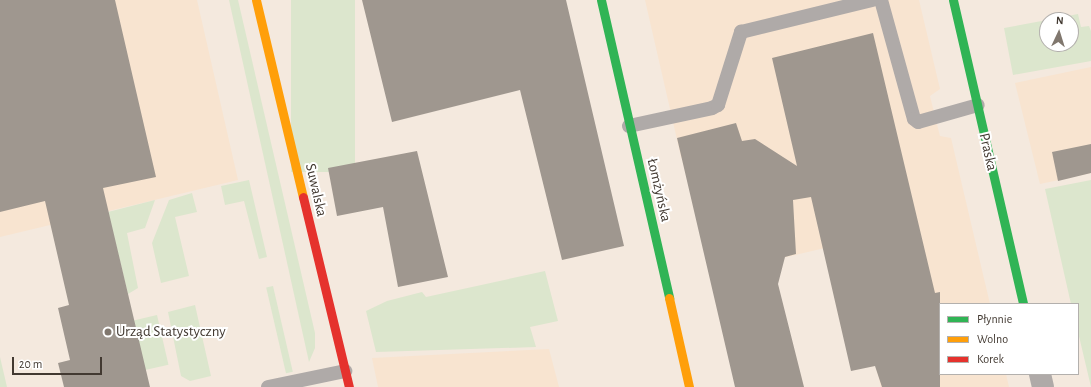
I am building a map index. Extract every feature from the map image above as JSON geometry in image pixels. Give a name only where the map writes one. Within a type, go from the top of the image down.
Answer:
[{"type":"street","name":"Suwalska","points":[[256,0],[349,387]]},
{"type":"street","name":"Łomżyńska","points":[[601,0],[689,387]]},
{"type":"street","name":"Praska","points":[[953,0],[1024,303]]},
{"type":"street","points":[[1040,375],[1043,387]]},
{"type":"lane","points":[[630,126],[712,108],[718,105],[741,32],[872,0]]},
{"type":"lane","points":[[881,0],[914,119],[918,122],[978,105]]},
{"type":"lane","points":[[268,387],[345,371]]},
{"type":"shaded area","points":[[0,0],[197,0],[238,180],[0,237]]},
{"type":"shaded area","points":[[645,0],[919,0],[940,89],[930,96],[940,136],[951,138],[990,303],[939,303],[939,375],[1006,375],[1009,387],[881,387],[846,243],[778,259],[681,157]]},
{"type":"shaded area","points":[[1091,67],[1091,173],[1040,184],[1015,83]]},
{"type":"shaded area","points":[[549,349],[559,387],[378,387],[372,358]]},
{"type":"green space","points":[[229,0],[238,0],[315,333],[315,348],[309,362]]},
{"type":"green space","points":[[291,0],[355,0],[355,172],[291,172]]},
{"type":"green space","points":[[1079,18],[1081,27],[1089,26],[1091,31],[1091,61],[1013,75],[1004,28],[1039,21],[1039,52],[1079,52]]},
{"type":"green space","points":[[249,180],[267,257],[259,259],[244,201],[225,205],[221,186]]},
{"type":"green space","points":[[1091,180],[1091,387],[1079,336],[1079,303],[1071,303],[1045,189]]},
{"type":"green space","points":[[192,193],[197,212],[175,217],[189,276],[161,283],[152,243],[169,200]]},
{"type":"green space","points":[[155,200],[145,228],[127,233],[138,288],[128,294],[108,212]]},
{"type":"green space","points":[[545,271],[558,321],[530,327],[536,347],[376,352],[366,311],[387,301],[422,292],[426,297]]},
{"type":"green space","points":[[273,286],[293,372],[286,373],[266,288]]},
{"type":"green space","points":[[195,305],[211,376],[190,381],[181,376],[168,312]]},
{"type":"green space","points":[[157,315],[168,365],[145,370],[134,320]]},
{"type":"green space","points":[[0,357],[7,387],[0,387]]},
{"type":"building","points":[[0,0],[115,0],[156,177],[103,188],[150,387],[64,387],[58,363],[70,360],[58,308],[69,305],[45,201],[0,212]]},
{"type":"building","points":[[362,0],[566,0],[624,246],[562,260],[520,90],[392,122]]},
{"type":"building","points":[[873,33],[935,293],[940,292],[940,387],[882,387],[875,366],[851,371],[811,197],[793,200],[796,254],[785,257],[778,284],[804,387],[735,387],[677,138],[736,123],[742,141],[755,139],[797,166],[772,58]]},
{"type":"building","points":[[1091,144],[1091,173],[1058,181],[1052,152]]},
{"type":"building","points":[[417,151],[448,277],[398,287],[383,207],[337,216],[328,168]]},
{"type":"traffic: fast","points":[[601,0],[669,298]]},
{"type":"traffic: fast","points":[[953,0],[1023,303]]},
{"type":"traffic: slow","points":[[256,0],[303,197]]},
{"type":"traffic: slow","points":[[669,298],[689,387]]},
{"type":"traffic: jam","points":[[303,197],[349,387]]},
{"type":"place","name":"Urząd Statystyczny","points":[[108,332]]}]
